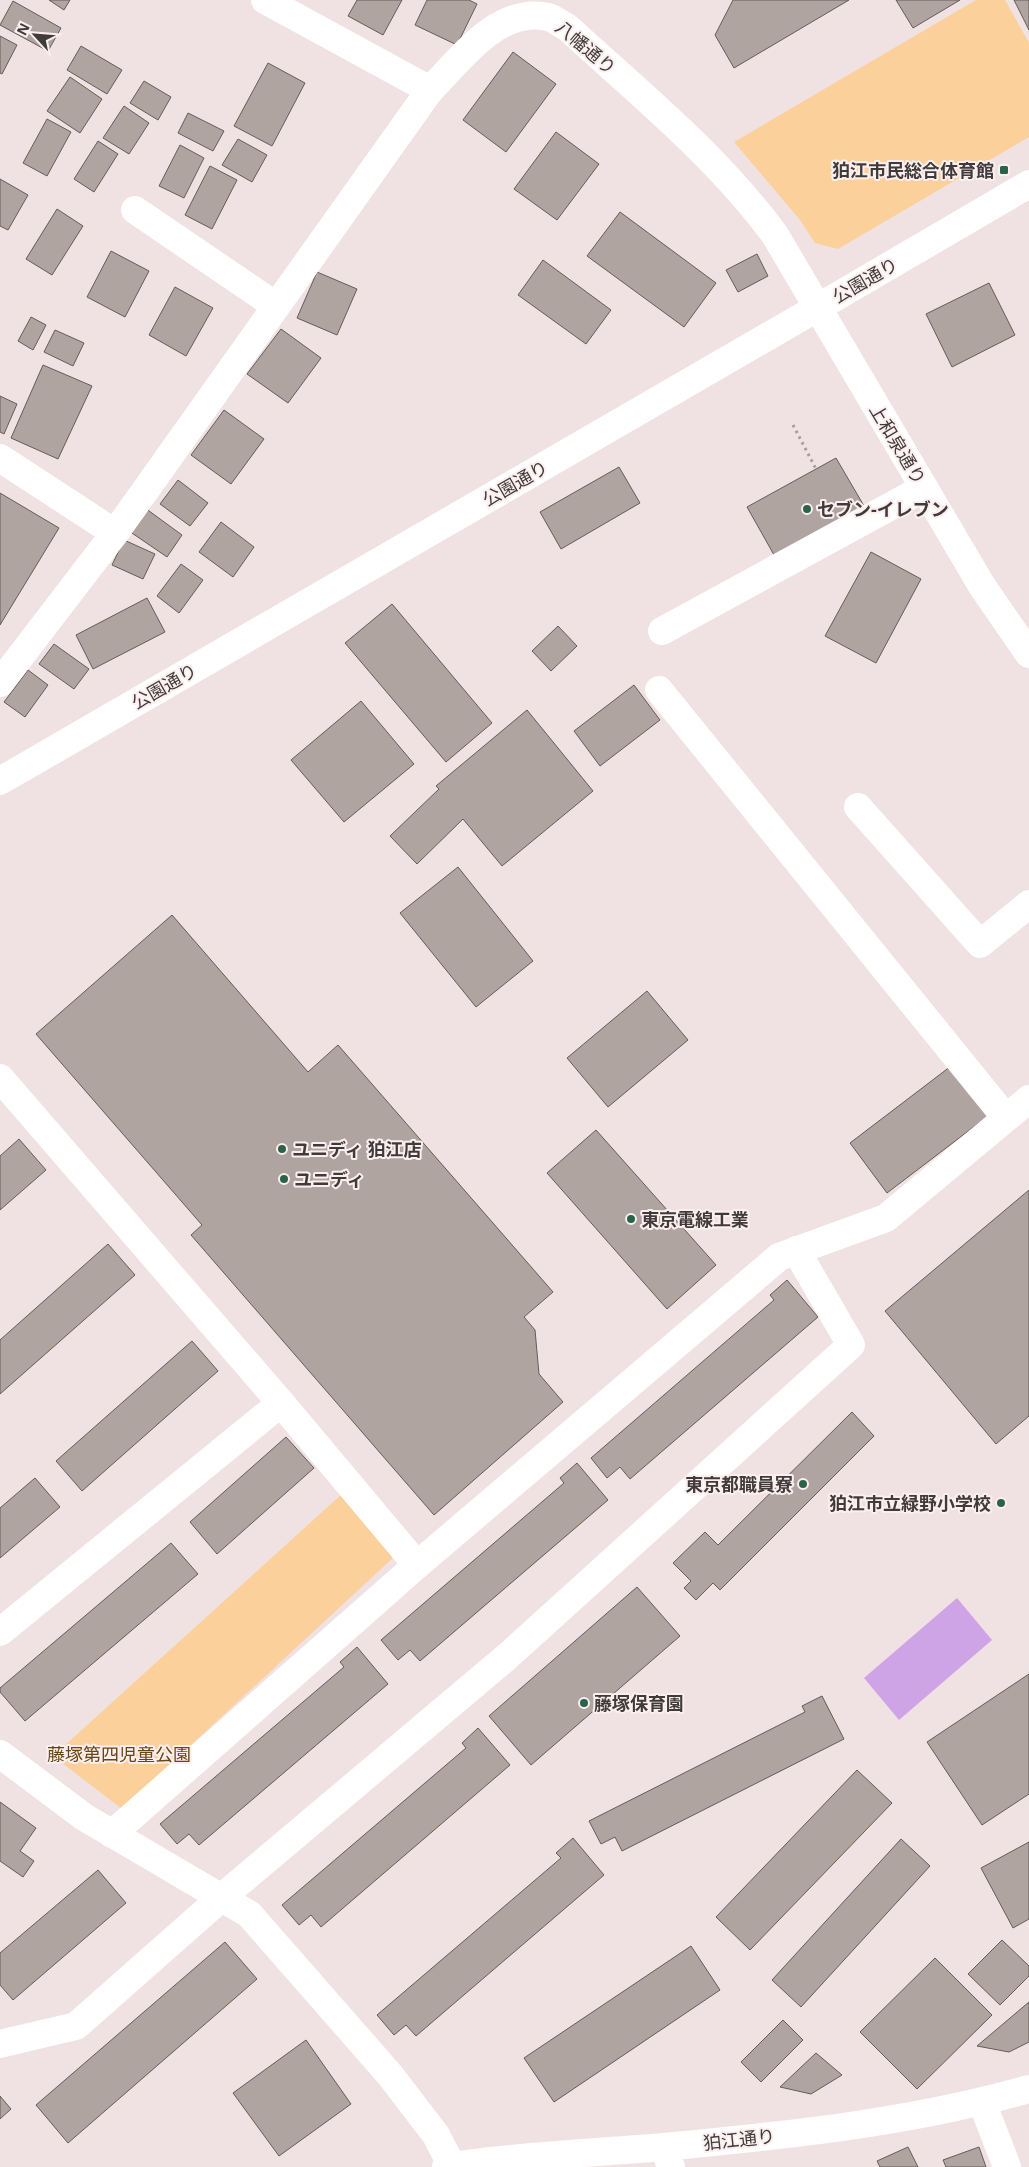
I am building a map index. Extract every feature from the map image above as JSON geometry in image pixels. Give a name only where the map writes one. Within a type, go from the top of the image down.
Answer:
[{"type":"street","points":[[265,0],[430,90]]},
{"type":"street","points":[[506,0],[530,8]]},
{"type":"street","name":"八幡通り","points":[[0,683],[114,533],[430,90],[489,31],[530,8],[568,28],[701,149],[750,201],[775,235],[818,308]]},
{"type":"street","name":"公園通り","points":[[0,781],[1029,184]]},
{"type":"street","points":[[135,210],[276,306]]},
{"type":"street","name":"上和泉通り","points":[[818,308],[982,586],[1029,654]]},
{"type":"street","points":[[0,458],[114,533]]},
{"type":"street","points":[[662,631],[924,488]]},
{"type":"street","points":[[660,690],[1006,1118]]},
{"type":"street","points":[[858,807],[980,944],[1029,904]]},
{"type":"street","points":[[0,1078],[418,1564]]},
{"type":"street","points":[[112,1834],[418,1564],[778,1257],[886,1218],[1029,1099]]},
{"type":"street","points":[[0,2044],[76,2026],[221,1898],[509,1655],[851,1345],[796,1250]]},
{"type":"street","points":[[0,1632],[281,1403]]},
{"type":"street","points":[[0,1754],[84,1817],[249,1914],[390,2075],[436,2134],[449,2167]]},
{"type":"street","name":"狛江通り","points":[[449,2167],[668,2157],[853,2127],[982,2102],[1029,2089]]},
{"type":"street","points":[[982,2102],[1007,2167]]},
{"type":"path","points":[[793,425],[816,469]]},
{"type":"green space","points":[[976,0],[1005,0],[1029,43],[1029,137],[838,249],[815,243],[800,220],[734,142]]},
{"type":"green space","name":"藤塚第四児童公園","points":[[343,1493],[395,1556],[122,1809],[53,1756]]},
{"type":"shaded area","points":[[957,1598],[992,1640],[899,1720],[864,1678]]},
{"type":"building","points":[[49,0],[70,0],[64,10]]},
{"type":"building","points":[[357,0],[402,0],[383,35],[348,16]]},
{"type":"building","points":[[427,0],[469,0],[477,4],[457,45],[415,25]]},
{"type":"building","points":[[733,0],[849,0],[734,68],[715,35]]},
{"type":"building","points":[[896,0],[960,0],[913,28]]},
{"type":"building","points":[[1014,0],[1029,0],[1029,30]]},
{"type":"building","points":[[13,1],[61,28],[48,51],[0,25]]},
{"type":"building","points":[[0,36],[17,45],[2,74],[0,73]]},
{"type":"building","points":[[81,46],[122,70],[107,94],[67,70]]},
{"type":"building","points":[[513,52],[556,84],[506,152],[463,120]]},
{"type":"building","points":[[268,63],[305,83],[272,146],[234,126]]},
{"type":"building","points":[[70,77],[102,99],[80,133],[47,111]]},
{"type":"building","points":[[144,81],[171,97],[158,120],[130,103]]},
{"type":"building","points":[[124,106],[149,123],[129,154],[103,138]]},
{"type":"building","points":[[188,113],[224,131],[213,151],[178,133]]},
{"type":"building","points":[[47,119],[71,132],[47,176],[23,163]]},
{"type":"building","points":[[556,132],[599,164],[557,220],[514,189]]},
{"type":"building","points":[[238,139],[267,155],[252,182],[222,165]]},
{"type":"building","points":[[98,141],[118,154],[94,192],[74,179]]},
{"type":"building","points":[[180,145],[204,158],[184,198],[159,186]]},
{"type":"building","points":[[210,166],[237,180],[212,229],[185,215]]},
{"type":"building","points":[[0,179],[28,195],[8,230],[0,226]]},
{"type":"building","points":[[57,209],[83,226],[52,275],[26,259]]},
{"type":"building","points":[[620,212],[716,283],[684,327],[587,256]]},
{"type":"building","points":[[111,251],[149,271],[125,317],[87,297]]},
{"type":"building","points":[[757,254],[768,276],[738,292],[726,270]]},
{"type":"building","points":[[543,260],[611,310],[586,344],[518,295]]},
{"type":"building","points":[[317,272],[357,289],[337,335],[297,318]]},
{"type":"building","points":[[989,283],[1015,335],[952,367],[926,314]]},
{"type":"building","points":[[175,287],[213,308],[186,356],[149,335]]},
{"type":"building","points":[[31,317],[46,325],[33,350],[18,341]]},
{"type":"building","points":[[281,329],[321,358],[288,403],[247,374]]},
{"type":"building","points":[[55,330],[84,343],[73,366],[44,352]]},
{"type":"building","points":[[43,365],[92,386],[58,459],[11,438]]},
{"type":"building","points":[[0,396],[17,404],[4,434],[0,432]]},
{"type":"building","points":[[224,410],[264,439],[231,484],[191,455]]},
{"type":"building","name":"セブン-イレブン","points":[[836,458],[867,511],[778,562],[747,507]]},
{"type":"building","points":[[619,467],[640,503],[561,549],[540,512]]},
{"type":"building","points":[[178,480],[208,503],[190,526],[160,504]]},
{"type":"building","points":[[0,493],[59,528],[0,625]]},
{"type":"building","points":[[145,508],[182,535],[167,557],[129,531]]},
{"type":"building","points":[[221,522],[254,547],[233,577],[199,552]]},
{"type":"building","points":[[124,540],[155,554],[143,579],[112,565]]},
{"type":"building","points":[[871,552],[921,579],[876,663],[825,636]]},
{"type":"building","points":[[181,564],[203,580],[179,613],[157,596]]},
{"type":"building","points":[[147,598],[165,632],[93,669],[76,635]]},
{"type":"building","points":[[392,604],[492,723],[446,762],[345,643]]},
{"type":"building","points":[[558,626],[577,646],[551,671],[532,651]]},
{"type":"building","points":[[54,644],[89,669],[74,689],[39,664]]},
{"type":"building","points":[[28,670],[48,685],[25,717],[4,702]]},
{"type":"building","points":[[634,685],[660,720],[600,766],[574,731]]},
{"type":"building","points":[[361,701],[414,764],[344,822],[291,760]]},
{"type":"building","points":[[527,710],[593,791],[502,866],[463,819],[417,864],[390,836],[439,789],[436,786]]},
{"type":"building","points":[[458,867],[533,961],[476,1007],[400,913]]},
{"type":"building","name":"ユニディ 狛江店","points":[[172,915],[308,1072],[338,1045],[553,1292],[524,1317],[535,1330],[539,1374],[563,1402],[434,1515],[191,1235],[202,1225],[36,1034]]},
{"type":"building","points":[[647,991],[688,1040],[608,1107],[567,1058]]},
{"type":"building","points":[[955,1063],[992,1113],[887,1193],[850,1143]]},
{"type":"building","name":"東京電線工業","points":[[596,1130],[716,1265],[667,1309],[547,1173]]},
{"type":"building","points":[[19,1139],[46,1170],[0,1210],[0,1156]]},
{"type":"building","points":[[1029,1190],[1029,1416],[996,1444],[885,1311]]},
{"type":"building","points":[[108,1244],[135,1275],[0,1394],[0,1340]]},
{"type":"building","points":[[787,1280],[818,1317],[630,1479],[620,1467],[607,1478],[591,1458],[774,1300],[770,1295]]},
{"type":"building","points":[[192,1341],[218,1371],[82,1491],[56,1461]]},
{"type":"building","name":"東京都職員寮","points":[[852,1412],[874,1436],[720,1590],[713,1583],[696,1600],[684,1588],[691,1581],[673,1563],[705,1532],[718,1545]]},
{"type":"building","points":[[286,1437],[314,1468],[217,1554],[190,1522]]},
{"type":"building","points":[[577,1463],[608,1500],[420,1661],[410,1650],[398,1660],[381,1640],[564,1483],[560,1478]]},
{"type":"building","points":[[35,1478],[60,1507],[0,1558],[0,1508]]},
{"type":"building","points":[[171,1543],[198,1574],[25,1721],[0,1692],[0,1688]]},
{"type":"building","points":[[637,1587],[680,1636],[531,1765],[489,1716]]},
{"type":"building","points":[[357,1647],[388,1684],[199,1845],[189,1834],[177,1844],[160,1824],[344,1667],[340,1662]]},
{"type":"building","points":[[1029,1674],[1029,1794],[982,1825],[927,1742]]},
{"type":"building","points":[[822,1696],[844,1739],[622,1851],[615,1837],[601,1844],[589,1821],[805,1712],[802,1706]]},
{"type":"building","points":[[478,1728],[510,1765],[321,1927],[311,1915],[299,1925],[282,1905],[466,1748],[462,1743]]},
{"type":"building","points":[[857,1770],[892,1803],[750,1950],[716,1917]]},
{"type":"building","points":[[0,1802],[36,1828],[20,1851],[34,1861],[23,1877],[0,1861]]},
{"type":"building","points":[[573,1838],[604,1875],[416,2036],[406,2025],[394,2035],[377,2015],[561,1858],[556,1853]]},
{"type":"building","points":[[901,1839],[930,1866],[801,2007],[772,1980]]},
{"type":"building","points":[[1029,1842],[1029,1919],[1013,1928],[981,1868]]},
{"type":"building","points":[[98,1870],[126,1903],[13,2000],[0,1985],[0,1953]]},
{"type":"building","points":[[1002,1940],[1029,1966],[1029,1976],[1000,2005],[968,1974]]},
{"type":"building","points":[[225,1942],[257,1979],[68,2143],[36,2105]]},
{"type":"building","points":[[691,1946],[720,1990],[554,2102],[524,2058]]},
{"type":"building","points":[[935,1958],[992,2015],[917,2089],[860,2032]]},
{"type":"building","points":[[1029,2002],[1029,2042],[1009,2052],[977,2046]]},
{"type":"building","points":[[783,2020],[803,2040],[761,2082],[741,2062]]},
{"type":"building","points":[[306,2040],[351,2104],[279,2156],[233,2093]]},
{"type":"building","points":[[816,2053],[842,2075],[811,2094],[780,2087]]},
{"type":"building","points":[[0,2096],[11,2109],[0,2119]]},
{"type":"building","points":[[908,2147],[918,2167],[880,2167],[877,2161]]},
{"type":"building","points":[[979,2147],[986,2167],[946,2167],[943,2160]]},
{"type":"place","name":"狛江市民総合体育館","points":[[1004,170]]},
{"type":"place","name":"セブン-イレブン","points":[[807,509]]},
{"type":"place","name":"ユニディ 狛江店","points":[[282,1149]]},
{"type":"place","name":"ユニディ","points":[[284,1179]]},
{"type":"place","name":"東京電線工業","points":[[631,1219]]},
{"type":"place","name":"東京都職員寮","points":[[803,1484]]},
{"type":"place","name":"狛江市立緑野小学校","points":[[1001,1503]]},
{"type":"place","name":"藤塚保育園","points":[[584,1703]]}]
